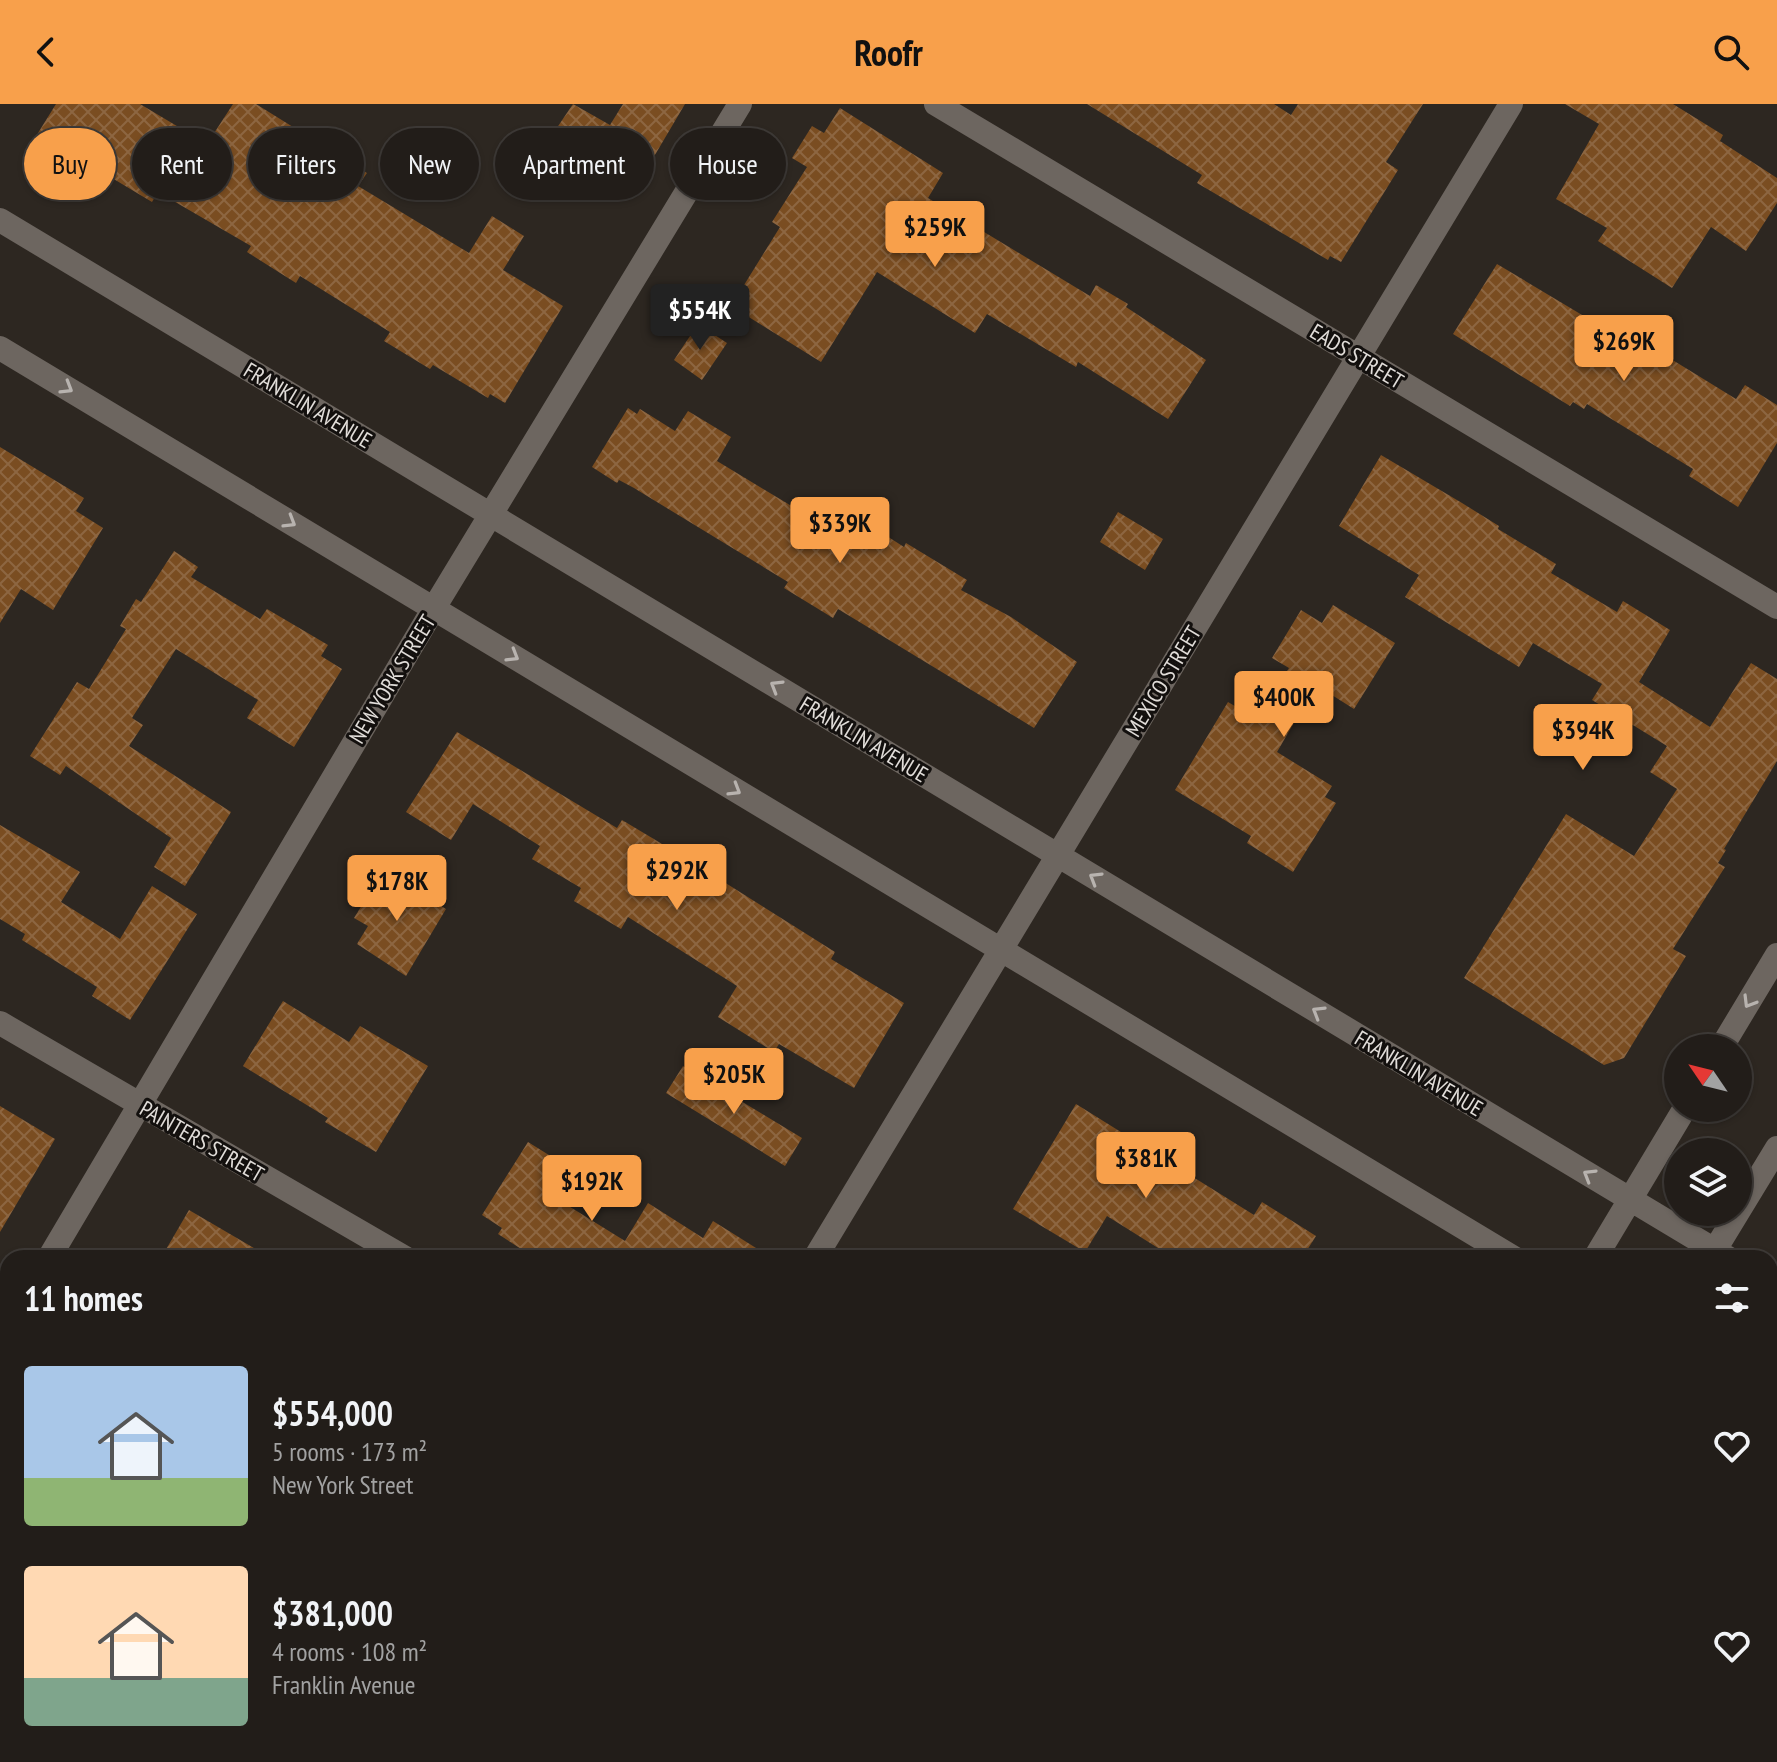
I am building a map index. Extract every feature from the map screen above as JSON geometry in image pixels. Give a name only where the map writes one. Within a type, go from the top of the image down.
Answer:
[{"type":"street","name":"NEW YORK STREET","points":[[54,1250],[434,608],[740,104]]},
{"type":"street","name":"EADS STREET","points":[[936,104],[1777,607]]},
{"type":"street","name":"MEXICO STREET","points":[[820,1250],[1511,104]]},
{"type":"street","name":"FRANKLIN AVENUE","points":[[0,220],[1710,1250]]},
{"type":"street","points":[[0,348],[1501,1250]]},
{"type":"street","points":[[1729,1034],[1777,955]]},
{"type":"street","name":"PAINTERS STREET","points":[[0,1023],[391,1250]]},
{"type":"street","points":[[1600,1250],[1677,1122]]},
{"type":"street","points":[[1721,1250],[1777,1148]]},
{"type":"building","points":[[56,104],[140,104],[180,128],[132,128],[132,190],[116,180],[116,128],[41,128]]},
{"type":"building","points":[[233,104],[256,104],[295,128],[248,128],[248,200],[364,200],[364,190],[469,253],[492,216],[524,236],[503,270],[563,306],[505,403],[490,394],[488,398],[433,365],[430,369],[384,341],[390,332],[300,276],[296,283],[247,252],[251,246],[172,200],[232,200],[232,128],[217,128]]},
{"type":"building","points":[[573,104],[610,125],[623,104],[685,104],[654,157],[654,128],[557,128]]},
{"type":"building","points":[[1087,104],[1274,104],[1291,115],[1298,104],[1423,104],[1386,162],[1398,170],[1341,262],[1330,256],[1328,260],[1197,183],[1202,175]]},
{"type":"building","points":[[1565,104],[1673,104],[1723,135],[1720,141],[1777,178],[1777,203],[1746,251],[1711,227],[1672,288],[1598,241],[1607,228],[1556,199],[1599,124]]},
{"type":"building","points":[[840,108],[943,173],[928,198],[1090,296],[1096,285],[1206,360],[1168,419],[1078,362],[1076,367],[987,314],[975,333],[877,272],[821,362],[731,306],[780,227],[772,222],[807,167],[792,158],[812,126],[824,133]]},
{"type":"building","points":[[1497,264],[1654,358],[1658,351],[1736,399],[1745,385],[1777,405],[1777,443],[1738,507],[1689,476],[1693,469],[1587,404],[1584,409],[1573,402],[1570,406],[1453,334]]},
{"type":"building","points":[[698,324],[727,343],[702,380],[674,360]]},
{"type":"building","points":[[628,408],[637,414],[640,409],[675,431],[688,411],[731,437],[717,461],[823,525],[837,504],[904,547],[906,543],[967,580],[961,590],[1011,617],[1077,662],[1034,728],[838,609],[833,618],[784,588],[788,582],[634,488],[619,480],[617,483],[592,467]]},
{"type":"building","points":[[0,447],[84,498],[76,511],[103,528],[53,610],[21,589],[0,623]]},
{"type":"building","points":[[1381,455],[1556,564],[1551,573],[1617,612],[1623,601],[1670,630],[1639,682],[1710,727],[1751,663],[1777,679],[1777,761],[1724,849],[1718,863],[1725,867],[1673,949],[1686,956],[1624,1058],[1604,1065],[1464,978],[1566,814],[1634,856],[1677,789],[1650,772],[1667,746],[1592,700],[1602,684],[1533,643],[1519,667],[1405,597],[1419,575],[1339,526]]},
{"type":"building","points":[[1118,512],[1163,539],[1145,570],[1100,542]]},
{"type":"building","points":[[174,551],[198,567],[191,577],[260,619],[267,609],[328,645],[321,656],[342,669],[294,747],[247,718],[258,700],[176,649],[132,718],[143,725],[129,746],[231,812],[185,886],[154,867],[171,838],[66,766],[60,775],[30,756],[77,682],[89,689],[126,629],[120,626],[136,599],[141,602]]},
{"type":"building","points":[[1333,605],[1395,643],[1354,709],[1316,685],[1277,752],[1332,786],[1325,797],[1336,803],[1293,872],[1247,843],[1251,836],[1175,790],[1228,702],[1257,719],[1289,668],[1272,658],[1301,610],[1322,623]]},
{"type":"building","points":[[457,732],[617,828],[622,820],[694,863],[835,952],[831,959],[904,1003],[854,1088],[779,1044],[774,1052],[718,1017],[737,986],[628,917],[621,929],[574,901],[581,888],[532,859],[540,846],[473,804],[451,840],[406,812]]},
{"type":"building","points":[[0,825],[80,872],[61,902],[120,939],[152,886],[197,914],[130,1020],[92,996],[97,987],[22,940],[25,934],[0,919]]},
{"type":"building","points":[[389,874],[446,909],[406,976],[357,944],[368,926],[354,918],[375,884],[380,887]]},
{"type":"building","points":[[283,1001],[349,1042],[360,1026],[428,1066],[376,1152],[325,1122],[328,1118],[243,1066]]},
{"type":"building","points":[[683,1066],[802,1138],[785,1166],[666,1093]]},
{"type":"building","points":[[1076,1104],[1254,1215],[1262,1202],[1316,1236],[1307,1250],[1161,1250],[1107,1216],[1086,1250],[1082,1250],[1013,1209]]},
{"type":"building","points":[[0,1106],[55,1139],[0,1232]]},
{"type":"building","points":[[528,1142],[565,1165],[551,1187],[570,1199],[567,1205],[625,1241],[648,1203],[703,1238],[713,1221],[759,1250],[523,1250],[498,1234],[502,1228],[482,1215]]},
{"type":"building","points":[[189,1210],[257,1250],[166,1250]]}]
